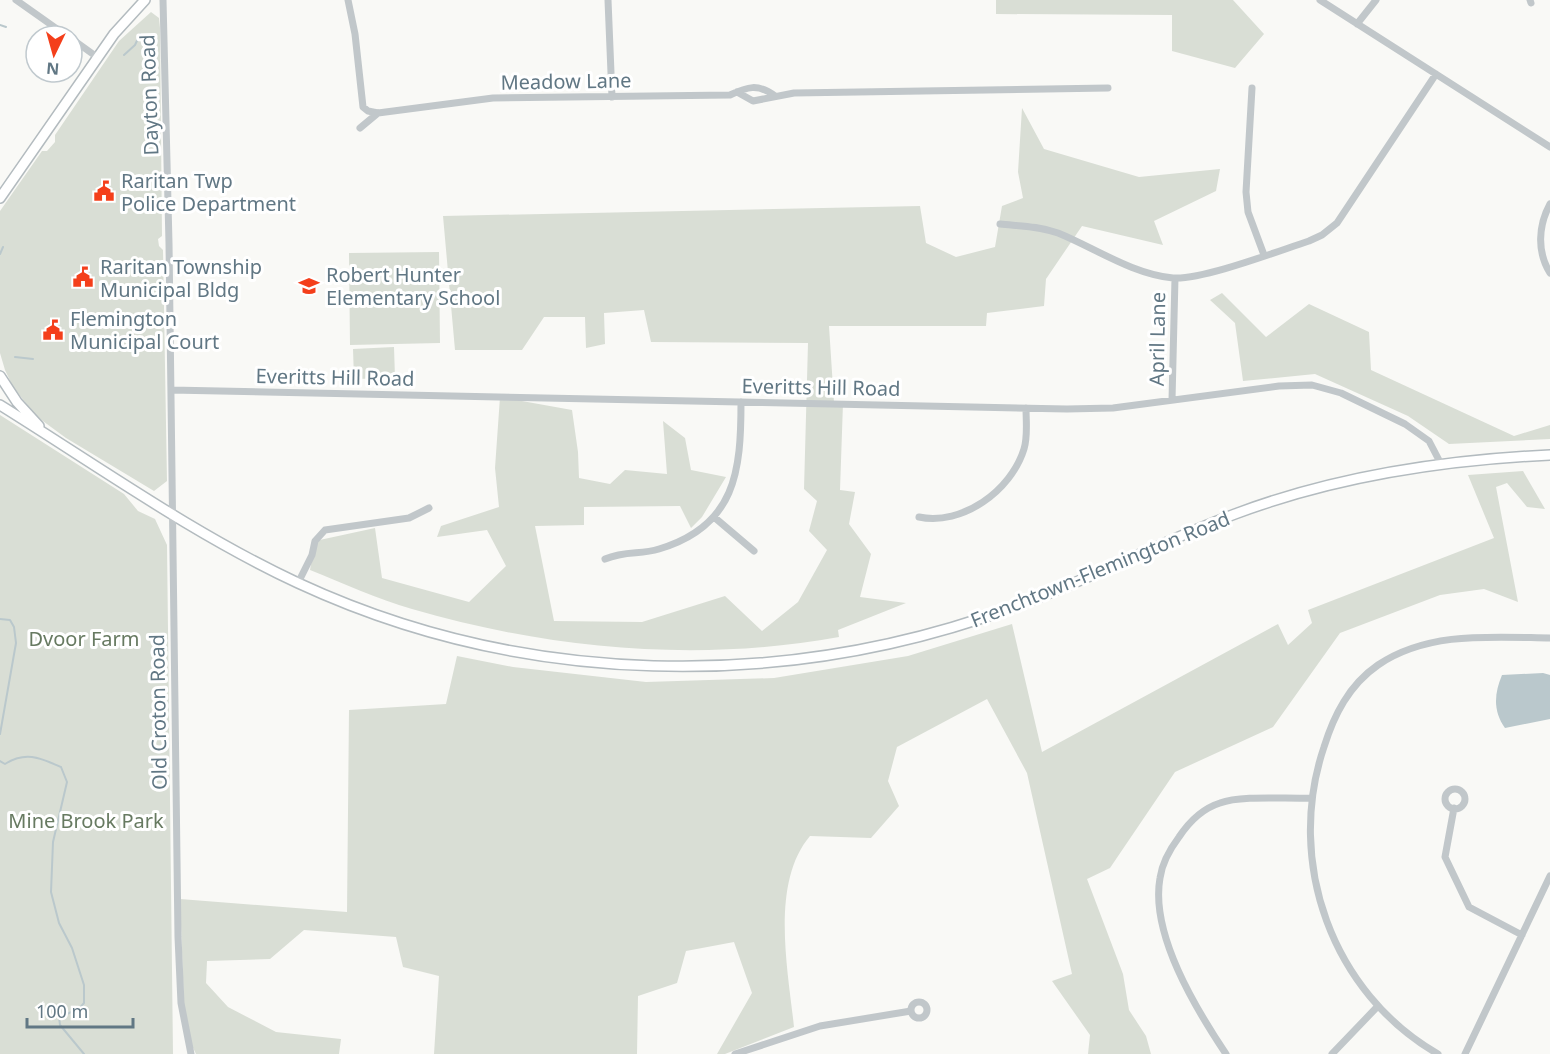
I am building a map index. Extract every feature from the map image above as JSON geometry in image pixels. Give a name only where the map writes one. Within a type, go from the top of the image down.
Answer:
[{"type":"main road","points":[[0,198],[97,57],[145,0]]},
{"type":"main road","name":"Frenchtown-Flemington Road","points":[[0,376],[17,402],[52,438]]},
{"type":"main road","name":"Frenchtown-Flemington Road","points":[[0,405],[236,552],[298,583],[358,608],[426,631],[521,652],[605,664],[667,667],[779,663],[858,651],[937,633],[1035,599],[1252,508],[1338,483],[1441,464],[1550,455]]},
{"type":"street","points":[[16,0],[50,24]]},
{"type":"street","name":"Dayton Road","points":[[162,0],[172,513]]},
{"type":"street","points":[[348,0],[355,34],[363,107],[368,111],[378,112]]},
{"type":"street","points":[[608,0],[612,96]]},
{"type":"street","points":[[1320,0],[1550,147]]},
{"type":"street","points":[[1357,24],[1376,0]]},
{"type":"street","points":[[84,48],[97,57]]},
{"type":"street","points":[[1000,224],[1033,226],[1057,233],[1143,271],[1175,278],[1199,275],[1309,241],[1322,235],[1337,223],[1436,74]]},
{"type":"street","name":"Meadow Lane","points":[[378,112],[486,99],[730,95],[759,86],[775,96]]},
{"type":"street","name":"Meadow Lane","points":[[737,92],[753,101],[794,93],[1107,88]]},
{"type":"street","points":[[1252,88],[1246,192],[1248,212],[1264,255]]},
{"type":"street","points":[[360,128],[378,112]]},
{"type":"street","points":[[1550,204],[1544,215],[1540,250],[1550,273]]},
{"type":"street","name":"April Lane","points":[[1172,400],[1175,278]]},
{"type":"street","name":"Everitts Hill Road","points":[[171,390],[1113,408],[1296,384],[1327,388],[1382,411],[1429,441],[1441,464]]},
{"type":"street","points":[[605,559],[621,552],[648,552],[669,546],[701,529],[714,517],[726,502],[735,482],[741,449],[741,402]]},
{"type":"street","points":[[919,516],[933,519],[963,512],[984,501],[1004,484],[1024,450],[1026,408]]},
{"type":"street","points":[[298,583],[312,555],[315,541],[325,530],[409,518],[429,508]]},
{"type":"street","name":"Old Croton Road","points":[[172,513],[178,954],[181,1003],[191,1054]]},
{"type":"street","points":[[714,517],[754,550]]},
{"type":"street","points":[[1438,1054],[1410,1038],[1377,1007],[1358,985],[1326,925],[1313,872],[1310,798],[1319,762],[1336,714],[1352,688],[1378,665],[1413,646],[1449,640],[1495,637],[1550,638]]},
{"type":"street","points":[[1226,1054],[1202,1017],[1174,957],[1159,911],[1160,878],[1169,852],[1190,819],[1220,802],[1310,798]]},
{"type":"street","points":[[1454,808],[1445,857],[1469,907],[1522,935]]},
{"type":"street","points":[[1465,1054],[1550,876]]},
{"type":"street","points":[[1332,1054],[1377,1007]]},
{"type":"street","points":[[735,1054],[813,1027],[911,1011]]},
{"type":"green space","points":[[996,0],[1233,0],[1264,34],[1235,68],[1172,51],[1172,15],[996,14]]},
{"type":"green space","points":[[151,12],[159,18],[160,28],[162,236],[158,239],[159,246],[163,250],[167,481],[154,491],[66,438],[36,416],[13,387],[0,353],[0,211],[42,151],[47,151],[55,142],[55,135],[119,41]]},
{"type":"green space","points":[[1022,108],[1044,149],[1139,177],[1220,169],[1216,191],[1154,221],[1163,245],[1082,226],[1046,279],[1044,306],[987,313],[986,326],[829,326],[834,403],[843,403],[840,490],[855,492],[849,524],[871,554],[860,597],[906,603],[838,630],[839,637],[786,645],[732,649],[624,648],[517,634],[464,623],[399,605],[310,570],[315,541],[375,528],[382,578],[469,602],[506,566],[487,530],[437,537],[441,526],[499,507],[495,468],[500,397],[572,410],[579,478],[610,484],[625,470],[667,474],[663,421],[685,438],[691,470],[726,477],[702,517],[691,528],[680,506],[584,507],[584,525],[535,526],[554,621],[642,622],[725,596],[762,631],[798,602],[827,550],[809,531],[817,501],[804,489],[808,343],[651,342],[644,310],[604,313],[605,344],[586,348],[585,317],[544,317],[522,350],[455,350],[443,216],[920,206],[926,243],[956,257],[995,247],[1002,206],[1023,198],[1018,172]]},
{"type":"green space","points":[[439,252],[440,343],[350,345],[349,253]]},
{"type":"green space","points":[[1222,293],[1266,337],[1309,304],[1369,332],[1371,370],[1514,436],[1550,425],[1550,439],[1449,444],[1408,416],[1315,374],[1243,381],[1235,323],[1210,300]]},
{"type":"green space","points":[[394,347],[395,378],[354,379],[353,349]]},
{"type":"green space","points":[[0,415],[124,494],[138,511],[155,519],[167,545],[173,1054],[0,1054]]},
{"type":"green space","points":[[1523,471],[1545,509],[1527,507],[1507,483],[1496,487],[1518,602],[1484,589],[1440,595],[1340,633],[1273,727],[1175,772],[1110,868],[1087,879],[1123,974],[1129,1010],[1146,1036],[1151,1054],[1088,1054],[1090,1035],[1052,981],[1072,974],[1027,773],[987,699],[897,747],[888,781],[899,806],[871,838],[810,836],[798,855],[790,878],[785,928],[794,1027],[725,1054],[717,1054],[752,993],[734,942],[686,951],[677,983],[638,996],[637,1054],[434,1054],[439,976],[403,967],[396,937],[304,930],[270,959],[207,961],[206,983],[228,1007],[276,1032],[341,1039],[339,1054],[196,1054],[185,1031],[180,899],[347,912],[349,710],[446,704],[457,656],[513,667],[646,682],[774,678],[908,656],[1012,624],[1042,752],[1278,624],[1288,645],[1312,623],[1308,610],[1494,538],[1468,475]]},
{"type":"shaded area","points":[[1543,673],[1550,675],[1550,719],[1505,728],[1498,715],[1496,702],[1497,689],[1502,675]]},
{"type":"waterway","points":[[0,25],[6,27]]},
{"type":"waterway","points":[[124,55],[135,45],[140,34]]},
{"type":"waterway","points":[[0,254],[3,247]]},
{"type":"waterway","points":[[15,357],[33,359]]},
{"type":"waterway","points":[[0,619],[10,620],[14,627],[16,643],[0,734]]},
{"type":"waterway","points":[[0,761],[5,764],[26,757],[40,759],[61,767],[67,782],[53,842],[51,892],[59,923],[72,948],[84,985],[84,1003],[79,1009],[59,1017],[60,1025],[84,1054]]},
{"type":"place","name":"Raritan Twp Police Department","points":[[104,191]]},
{"type":"place","name":"Raritan Township Municipal Bldg","points":[[83,277]]},
{"type":"place","name":"Robert Hunter Elementary School","points":[[309,286]]},
{"type":"place","name":"Flemington Municipal Court","points":[[53,330]]},
{"type":"park label","name":"Dvoor Farm","points":[[84,638]]},
{"type":"park label","name":"Mine Brook Park","points":[[86,820]]}]
